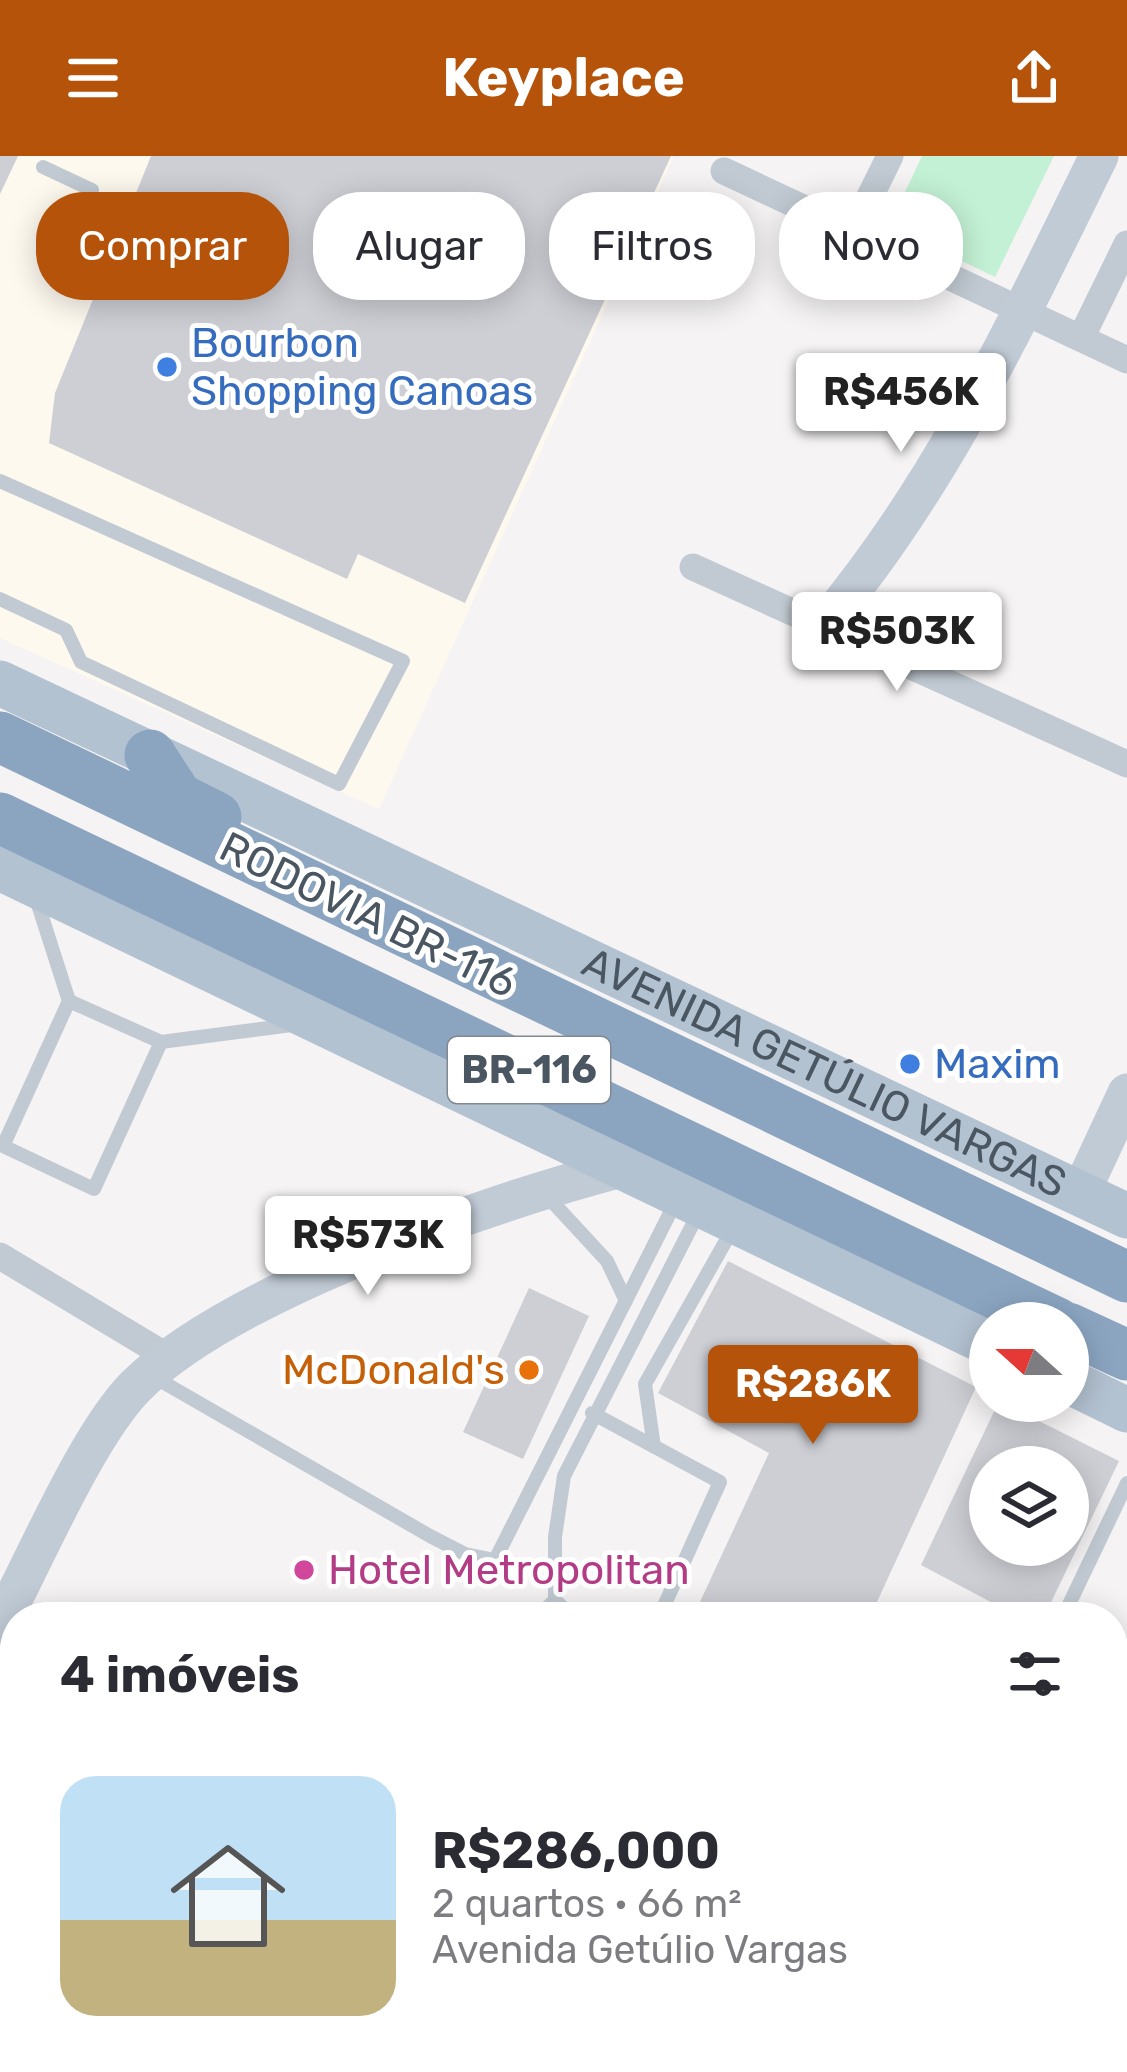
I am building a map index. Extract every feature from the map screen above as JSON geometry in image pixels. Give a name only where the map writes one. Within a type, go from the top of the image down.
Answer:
[{"type":"highway","name":"RODOVIA BR-116","points":[[0,736],[1127,1277]]},
{"type":"highway","name":"BR-116","points":[[150,755],[178,798],[343,882],[382,922]]},
{"type":"highway","name":"RODOVIA BR-116","points":[[0,818],[1014,1302]]},
{"type":"highway","name":"BR-116","points":[[1052,1243],[1127,1246]]},
{"type":"highway","points":[[1089,1338],[1127,1355]]},
{"type":"main road","points":[[823,626],[914,510],[1099,156]]},
{"type":"main road","name":"AVENIDA GETÚLIO VARGAS","points":[[0,683],[1127,1216]]},
{"type":"main road","points":[[16,876],[969,1334]]},
{"type":"main road","points":[[1079,1194],[1127,1093]]},
{"type":"main road","points":[[7,1602],[107,1425],[159,1366],[291,1290],[541,1189],[622,1168]]},
{"type":"main road","points":[[1089,1391],[1127,1410]]},
{"type":"street","points":[[872,192],[890,156]]},
{"type":"street","points":[[724,171],[779,197]]},
{"type":"street","points":[[1081,338],[1127,244]]},
{"type":"street","points":[[963,282],[1127,360]]},
{"type":"street","points":[[693,567],[1127,764]]},
{"type":"street","points":[[0,1256],[159,1366]]},
{"type":"lane","points":[[44,167],[92,190]]},
{"type":"lane","points":[[0,481],[403,661],[339,784],[81,662],[66,630],[0,598]]},
{"type":"lane","points":[[16,876],[69,1001],[161,1042],[318,1022]]},
{"type":"lane","points":[[69,1001],[2,1146],[94,1190],[161,1042]]},
{"type":"lane","points":[[541,1189],[607,1261],[626,1301]]},
{"type":"lane","points":[[159,1366],[430,1536],[487,1562],[506,1547],[626,1301],[706,1207]]},
{"type":"lane","points":[[555,1600],[564,1476],[592,1413],[706,1207]]},
{"type":"lane","points":[[654,1448],[645,1384],[706,1207]]},
{"type":"lane","points":[[592,1413],[720,1482],[666,1602]]},
{"type":"lane","points":[[1070,1602],[1127,1483]]},
{"type":"shaded area","points":[[18,156],[674,156],[658,192],[549,192],[549,300],[609,300],[379,809],[0,638],[0,194]]},
{"type":"green space","points":[[922,156],[1054,156],[995,277],[963,262],[963,192],[905,192]]},
{"type":"building","points":[[0,156],[18,156],[0,194]]},
{"type":"building","points":[[151,156],[671,156],[654,192],[549,192],[549,300],[605,300],[465,603],[358,554],[347,579],[49,443],[55,393],[93,300],[289,300],[289,192],[136,192]]},
{"type":"building","points":[[728,1261],[969,1383],[969,1402],[877,1602],[700,1602],[769,1453],[658,1393]]},
{"type":"building","points":[[529,1288],[589,1316],[523,1459],[463,1432]]},
{"type":"building","points":[[989,1422],[1041,1422],[1089,1446],[978,1446]]},
{"type":"building","points":[[1089,1446],[1119,1461],[1089,1523]]},
{"type":"building","points":[[969,1464],[969,1566],[1069,1566],[1051,1602],[991,1602],[921,1565]]},
{"type":"place","name":"Bourbon Shopping Canoas","points":[[167,367]]},
{"type":"place","name":"Maxim","points":[[910,1064]]},
{"type":"place","name":"McDonald's","points":[[529,1370]]},
{"type":"place","name":"Hotel Metropolitan","points":[[304,1570]]}]
